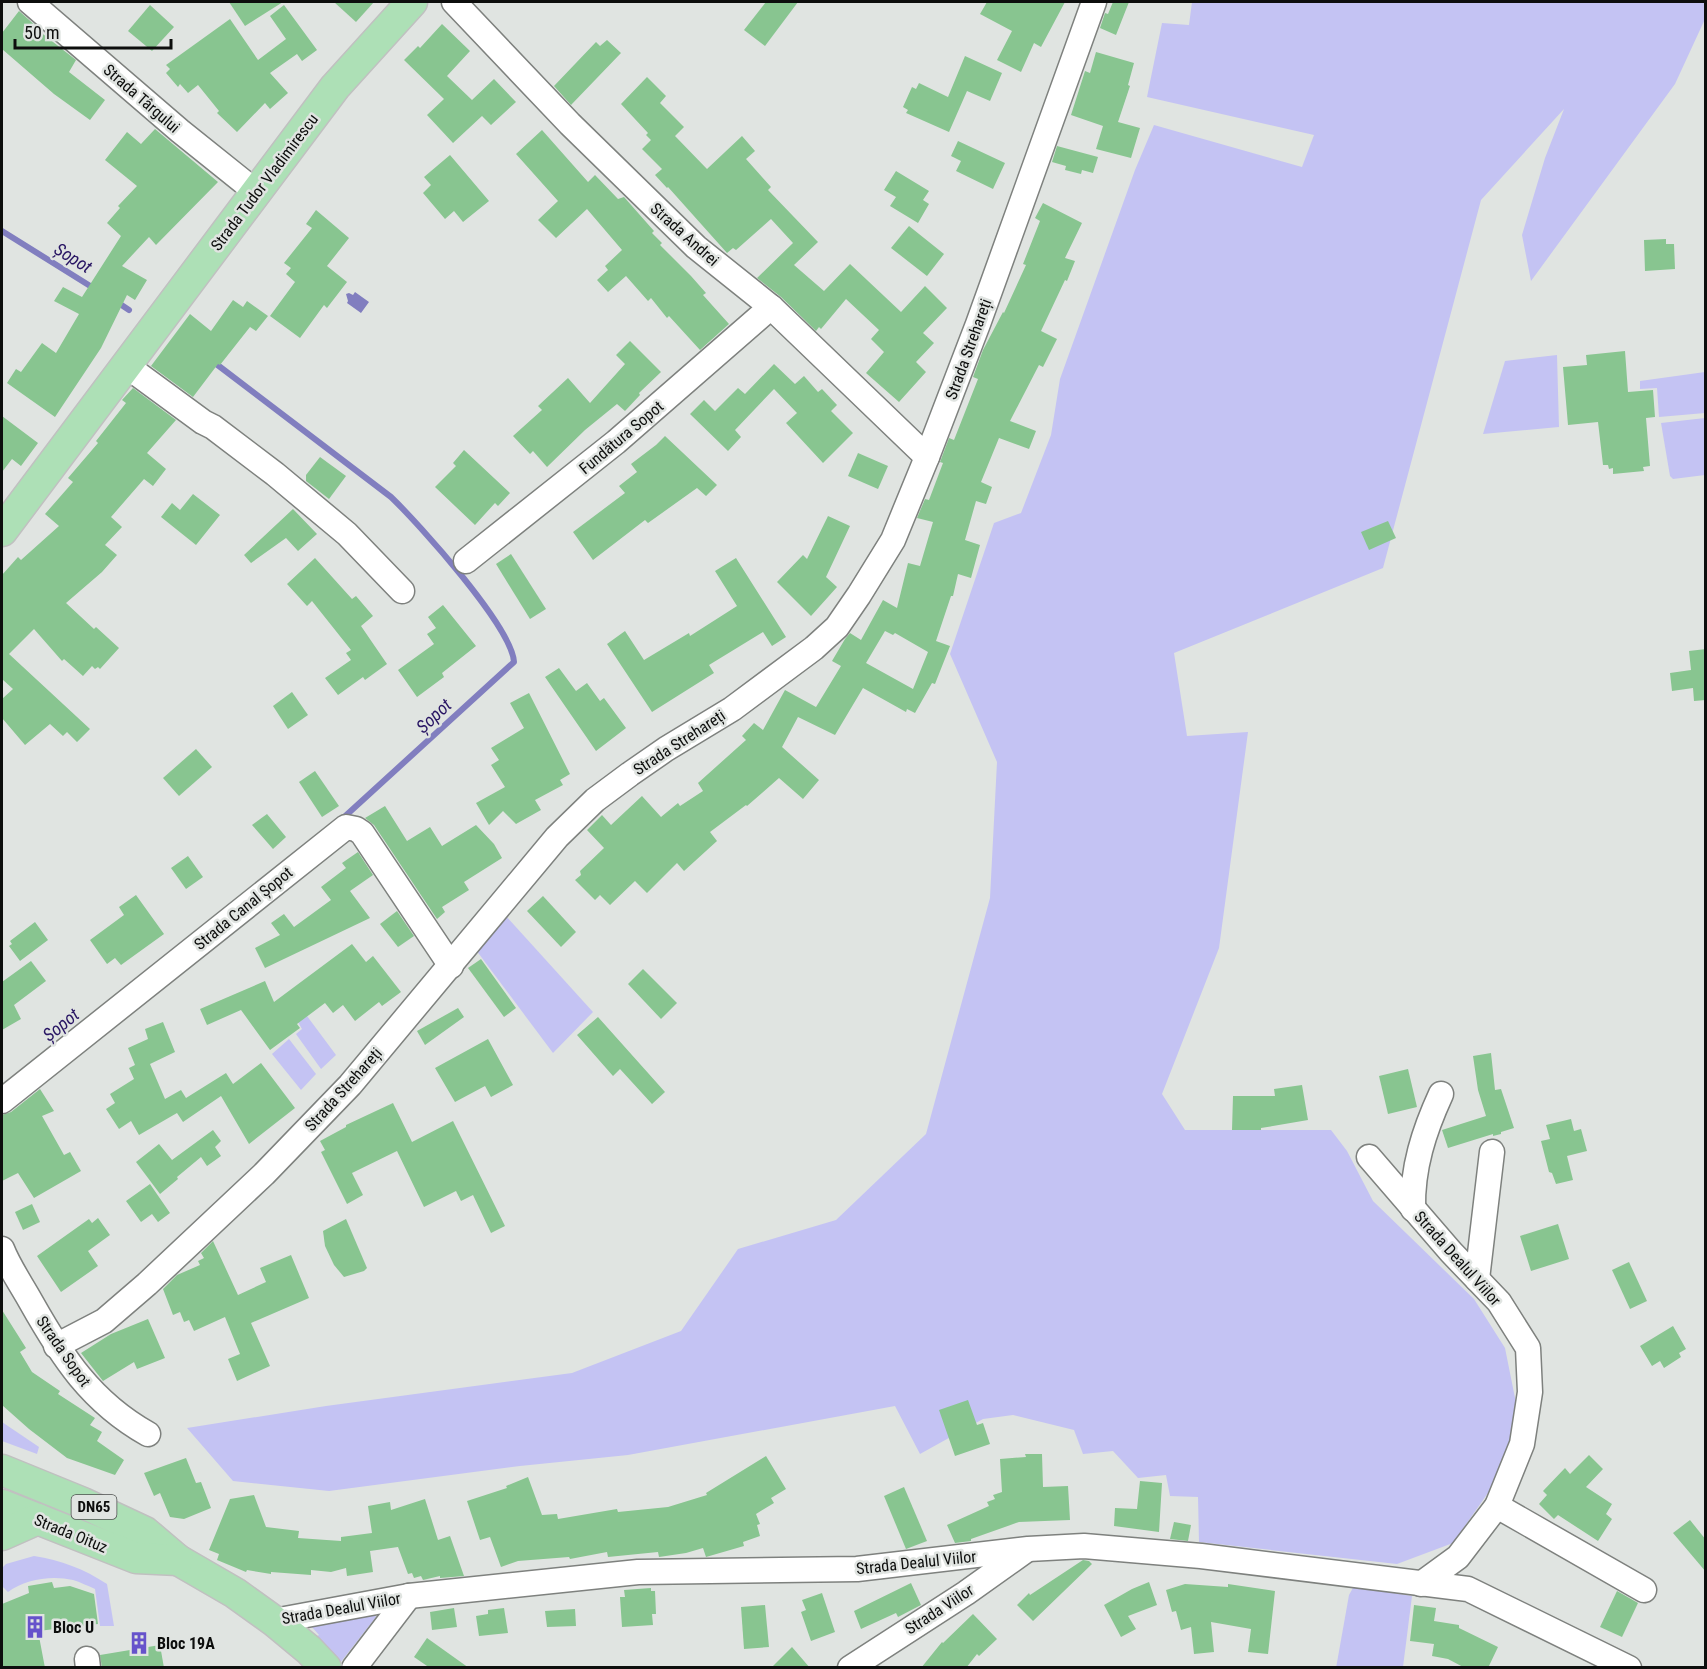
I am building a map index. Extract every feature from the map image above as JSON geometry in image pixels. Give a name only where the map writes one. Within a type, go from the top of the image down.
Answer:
[{"type":"main road","name":"Strada Tudor Vladimirescu","points":[[2,531],[335,87],[412,2]]},
{"type":"main road","name":"Strada Oituz","points":[[2,1470],[83,1503],[145,1532],[178,1560],[235,1593],[274,1621],[309,1650],[326,1668]]},
{"type":"main road","name":"Strada Oituz","points":[[2,1505],[136,1557],[178,1560]]},
{"type":"main road","points":[[2,1535],[38,1519]]},
{"type":"street","name":"Strada Târgului","points":[[30,2],[180,131],[256,192]]},
{"type":"street","name":"Strada Andrei","points":[[454,2],[570,124],[696,247],[771,308],[927,457]]},
{"type":"street","name":"Strada Strehareți","points":[[56,1346],[104,1321],[147,1284],[264,1174],[350,1085],[557,837],[595,800],[666,749],[732,709],[814,648],[837,627],[892,540],[927,457],[978,324],[1094,2]]},
{"type":"street","name":"Fundătura Sopot","points":[[466,561],[616,442],[771,308]]},
{"type":"street","points":[[124,369],[139,375],[213,427],[282,480],[347,534],[402,591]]},
{"type":"street","name":"Strada Canal Șopot","points":[[2,1101],[346,827],[362,833],[451,966]]},
{"type":"street","points":[[1413,1209],[1413,1185],[1419,1154],[1430,1118],[1441,1094]]},
{"type":"street","points":[[1477,1278],[1492,1152]]},
{"type":"street","name":"Strada Dealul Viilor","points":[[1369,1157],[1413,1209],[1499,1302],[1528,1348],[1530,1392],[1522,1444],[1497,1506],[1458,1557],[1421,1584]]},
{"type":"street","name":"Strada Sopot","points":[[2,1249],[56,1346],[94,1395],[128,1423],[148,1434]]},
{"type":"street","points":[[1497,1506],[1644,1590]]},
{"type":"street","name":"Strada Dealul Viilor","points":[[274,1621],[409,1596],[638,1572],[857,1569],[1084,1546],[1166,1553],[1467,1589],[1629,1668]]},
{"type":"street","name":"Strada Viilor","points":[[850,1668],[1028,1550]]},
{"type":"street","name":"Strada Dealul Viilor","points":[[354,1668],[409,1596]]},
{"type":"shaded area","points":[[1192,2],[1705,2],[1705,19],[1675,84],[1531,281],[1522,235],[1545,158],[1564,109],[1481,200],[1383,568],[1174,653],[1187,736],[1248,732],[1219,948],[1162,1094],[1185,1130],[1331,1130],[1347,1151],[1373,1201],[1474,1299],[1505,1348],[1516,1403],[1509,1450],[1490,1490],[1453,1543],[1397,1564],[1199,1542],[1198,1497],[1170,1496],[1166,1475],[1138,1478],[1113,1451],[1083,1454],[1074,1430],[1013,1415],[983,1419],[920,1454],[895,1406],[628,1455],[520,1466],[329,1491],[233,1481],[187,1428],[326,1406],[572,1373],[681,1331],[738,1249],[836,1220],[926,1134],[990,898],[997,762],[950,654],[994,523],[1021,513],[1051,435],[1060,379],[1135,170],[1154,125],[1302,167],[1314,135],[1147,97],[1162,23],[1189,25]]},
{"type":"shaded area","points":[[355,292],[369,302],[361,313],[347,303],[346,294],[353,295]]},
{"type":"shaded area","points":[[1557,355],[1559,427],[1483,434],[1505,361]]},
{"type":"shaded area","points":[[1705,372],[1705,413],[1659,417],[1657,388],[1640,389],[1640,381]]},
{"type":"shaded area","points":[[1705,418],[1705,475],[1673,479],[1670,476],[1661,423]]},
{"type":"shaded area","points":[[506,916],[593,1012],[553,1053],[476,950]]},
{"type":"shaded area","points":[[307,1016],[336,1055],[321,1069],[296,1034],[302,1029],[298,1022]]},
{"type":"shaded area","points":[[289,1039],[316,1074],[301,1090],[272,1054]]},
{"type":"shaded area","points":[[2,1422],[39,1447],[37,1454],[2,1441]]},
{"type":"shaded area","points":[[34,1556],[72,1566],[107,1584],[114,1626],[100,1626],[95,1589],[76,1581],[56,1578],[39,1579],[22,1584],[8,1592],[2,1586],[2,1568],[6,1564]]},
{"type":"shaded area","points":[[1354,1586],[1412,1596],[1403,1667],[1336,1668],[1349,1595]]},
{"type":"shaded area","points":[[375,1615],[376,1617],[340,1663],[335,1663],[312,1639],[319,1635],[312,1627],[314,1625]]},
{"type":"building","points":[[229,2],[283,2],[245,26]]},
{"type":"building","points":[[334,2],[374,2],[356,22]]},
{"type":"building","points":[[766,2],[798,2],[765,46],[744,30]]},
{"type":"building","points":[[987,2],[1065,2],[1041,47],[1034,43],[1021,72],[997,60],[1012,31],[980,14]]},
{"type":"building","points":[[1113,2],[1129,2],[1116,35],[1100,28],[1105,13],[1108,14]]},
{"type":"building","points":[[150,5],[174,27],[152,51],[128,31]]},
{"type":"building","points":[[284,5],[317,50],[302,61],[297,54],[270,73],[288,93],[270,109],[265,103],[237,132],[217,113],[219,111],[198,85],[188,93],[180,84],[178,87],[166,73],[170,69],[166,65],[230,19],[258,60],[286,39],[270,16]]},
{"type":"building","points":[[19,11],[36,26],[34,27],[76,60],[69,72],[105,100],[90,120],[54,94],[2,49],[2,33]]},
{"type":"building","points":[[442,24],[470,51],[447,76],[472,100],[494,79],[516,102],[491,125],[482,116],[453,143],[427,115],[444,99],[404,60],[418,46],[420,48]]},
{"type":"building","points":[[607,40],[621,53],[571,105],[554,86],[596,42],[600,46]]},
{"type":"building","points":[[1096,52],[1134,63],[1128,85],[1130,86],[1118,122],[1140,128],[1131,158],[1096,149],[1103,126],[1071,115],[1085,71],[1090,73]]},
{"type":"building","points":[[965,56],[1002,73],[990,101],[967,91],[949,132],[906,113],[908,110],[903,107],[912,87],[916,89],[919,83],[948,97]]},
{"type":"building","points":[[647,77],[666,96],[660,103],[684,127],[675,136],[707,169],[742,136],[755,151],[746,159],[771,187],[768,190],[818,242],[794,265],[824,291],[850,264],[901,312],[925,286],[947,308],[923,333],[934,343],[916,362],[926,372],[899,402],[866,373],[884,352],[871,339],[879,330],[846,299],[821,329],[819,327],[816,331],[781,297],[757,278],[793,243],[771,219],[736,250],[733,248],[727,253],[655,175],[662,169],[642,149],[651,140],[646,135],[648,133],[621,104]]},
{"type":"building","points":[[155,129],[218,182],[156,245],[149,237],[122,266],[147,280],[135,300],[127,295],[101,348],[55,417],[7,383],[16,369],[21,372],[42,343],[56,353],[79,314],[54,301],[63,287],[82,297],[121,236],[107,223],[120,208],[118,206],[137,186],[105,160],[127,132],[141,144]]},
{"type":"building","points":[[542,130],[588,182],[595,175],[618,199],[624,197],[654,231],[652,233],[662,243],[660,245],[706,293],[703,295],[729,324],[700,350],[669,316],[667,318],[651,298],[648,301],[626,276],[608,292],[597,280],[608,270],[605,266],[622,250],[587,209],[556,238],[538,220],[558,201],[516,154]]},
{"type":"building","points":[[958,141],[1005,163],[993,189],[956,171],[961,161],[951,156]]},
{"type":"building","points":[[1057,146],[1098,157],[1093,173],[1082,170],[1081,174],[1065,170],[1066,166],[1052,162]]},
{"type":"building","points":[[450,155],[489,201],[463,222],[454,211],[445,219],[423,193],[431,185],[424,177]]},
{"type":"building","points":[[896,171],[929,191],[923,200],[929,204],[918,223],[890,206],[896,197],[884,190]]},
{"type":"building","points":[[1043,203],[1082,223],[1065,258],[1075,261],[1041,331],[1057,339],[1043,367],[1039,365],[1010,421],[1036,431],[1029,449],[999,438],[981,482],[992,487],[986,504],[976,501],[965,540],[980,545],[971,578],[958,574],[953,596],[951,596],[936,641],[950,646],[935,684],[932,683],[915,713],[907,709],[906,712],[863,688],[835,735],[798,717],[782,747],[819,780],[803,799],[779,778],[747,806],[710,832],[717,841],[684,871],[677,863],[647,893],[635,881],[610,905],[600,895],[595,900],[575,880],[581,875],[580,871],[604,848],[587,830],[602,815],[611,825],[642,796],[661,817],[678,803],[680,806],[703,791],[698,783],[746,740],[742,736],[754,723],[763,730],[785,690],[816,707],[841,666],[832,661],[845,639],[850,633],[861,640],[883,600],[897,608],[908,563],[920,566],[933,522],[917,518],[925,499],[929,500],[943,463],[940,462],[949,438],[954,440],[978,379],[973,377],[983,350],[1004,313],[1026,265],[1023,264],[1040,221],[1035,218]],"holes":[[[885,631],[893,635],[895,633],[928,652],[913,689],[866,663]]]},
{"type":"building","points":[[316,210],[349,238],[327,266],[347,282],[327,308],[324,305],[300,338],[270,316],[295,282],[286,274],[291,268],[284,263],[312,228],[306,224]]},
{"type":"building","points":[[909,226],[944,254],[927,276],[891,248]]},
{"type":"building","points":[[1666,239],[1666,244],[1674,244],[1675,269],[1645,271],[1644,240]]},
{"type":"building","points":[[233,300],[243,307],[247,301],[268,316],[256,331],[250,327],[193,397],[151,366],[190,314],[211,331]]},
{"type":"building","points":[[630,341],[661,372],[639,393],[640,395],[625,411],[617,404],[585,430],[547,467],[533,451],[530,454],[513,436],[542,410],[538,406],[568,378],[590,403],[625,364],[616,355]]},
{"type":"building","points":[[1625,351],[1628,392],[1653,390],[1655,417],[1646,418],[1650,466],[1643,467],[1644,471],[1613,474],[1613,468],[1609,469],[1608,465],[1603,465],[1598,422],[1568,425],[1563,367],[1587,365],[1586,355]]},
{"type":"building","points":[[774,364],[795,384],[804,376],[818,392],[822,389],[837,405],[831,411],[853,433],[823,463],[786,423],[797,413],[774,389],[735,430],[741,437],[728,451],[690,414],[704,400],[715,411],[738,388],[745,394]]},
{"type":"building","points":[[133,388],[176,420],[147,453],[166,469],[153,486],[144,479],[111,517],[122,527],[105,545],[117,555],[102,572],[66,603],[119,648],[100,669],[92,666],[83,676],[64,659],[62,661],[34,629],[9,654],[90,729],[77,742],[67,732],[63,736],[50,724],[25,745],[2,718],[2,699],[13,689],[2,679],[2,575],[18,557],[21,560],[59,526],[45,514],[73,482],[68,478],[98,443],[96,441],[126,403],[122,400]]},
{"type":"building","points":[[2,416],[38,443],[21,466],[12,459],[2,472]]},
{"type":"building","points":[[665,436],[717,485],[706,496],[697,488],[648,523],[645,520],[593,560],[573,532],[625,493],[619,486],[637,472],[631,464]]},
{"type":"building","points":[[464,450],[510,493],[498,506],[495,503],[475,525],[435,487],[456,466],[453,463]]},
{"type":"building","points":[[858,453],[888,466],[878,489],[848,476]]},
{"type":"building","points":[[320,457],[346,476],[329,499],[306,481],[306,475]]},
{"type":"building","points":[[193,494],[220,515],[196,545],[161,517],[172,503],[180,510]]},
{"type":"building","points":[[293,509],[317,534],[298,551],[286,538],[251,563],[244,555]]},
{"type":"building","points":[[828,516],[850,526],[826,577],[837,587],[811,616],[777,582],[803,555],[807,559]]},
{"type":"building","points":[[1388,521],[1396,538],[1369,550],[1361,532]]},
{"type":"building","points":[[511,554],[546,609],[530,619],[496,564]]},
{"type":"building","points":[[315,558],[352,599],[356,596],[373,616],[361,626],[387,664],[365,680],[363,677],[338,695],[325,678],[351,660],[346,653],[351,650],[312,601],[307,606],[287,584]]},
{"type":"building","points":[[736,558],[786,637],[772,646],[763,632],[709,665],[714,673],[652,712],[607,644],[625,631],[644,660],[689,633],[690,636],[737,606],[715,571]]},
{"type":"building","points":[[443,605],[476,646],[442,673],[444,677],[417,697],[398,670],[434,644],[427,634],[436,628],[428,617]]},
{"type":"building","points":[[1706,649],[1706,700],[1694,701],[1693,688],[1672,691],[1670,673],[1691,670],[1689,651]]},
{"type":"building","points":[[559,668],[576,691],[587,683],[600,701],[604,698],[626,728],[596,751],[545,677]]},
{"type":"building","points":[[292,692],[308,715],[288,729],[273,706]]},
{"type":"building","points":[[529,693],[570,774],[560,780],[563,785],[535,800],[541,810],[516,824],[503,811],[489,825],[476,803],[505,787],[491,765],[499,760],[491,748],[524,728],[510,703]]},
{"type":"building","points":[[196,749],[212,767],[179,796],[163,778]]},
{"type":"building","points":[[315,771],[339,806],[322,817],[299,782]]},
{"type":"building","points":[[385,806],[407,841],[430,827],[442,846],[476,825],[494,844],[502,858],[464,882],[469,890],[442,907],[445,912],[437,919],[374,825],[365,818]]},
{"type":"building","points":[[267,814],[286,837],[273,849],[252,825]]},
{"type":"building","points":[[358,852],[373,875],[350,891],[370,918],[265,968],[255,948],[280,935],[271,923],[284,914],[294,927],[331,900],[321,887],[346,868],[342,863]]},
{"type":"building","points":[[188,856],[203,877],[186,889],[171,868]]},
{"type":"building","points":[[136,895],[164,934],[121,965],[115,958],[107,964],[90,940],[124,915],[119,907]]},
{"type":"building","points":[[543,896],[576,932],[561,947],[527,911]]},
{"type":"building","points":[[397,911],[414,936],[398,947],[380,924]]},
{"type":"building","points":[[35,922],[48,940],[20,961],[9,946],[12,944],[10,941]]},
{"type":"building","points":[[352,944],[366,962],[373,956],[401,992],[382,1006],[379,1002],[355,1021],[343,1005],[333,1013],[325,1003],[297,1024],[300,1028],[270,1050],[241,1010],[207,1025],[200,1009],[265,981],[274,1002]]},
{"type":"building","points":[[481,959],[516,1008],[504,1017],[468,968]]},
{"type":"building","points":[[31,961],[46,981],[14,1005],[21,1019],[2,1030],[2,982]]},
{"type":"building","points":[[643,969],[677,1003],[661,1019],[628,984]]},
{"type":"building","points":[[458,1008],[464,1017],[425,1045],[417,1031]]},
{"type":"building","points":[[598,1017],[665,1092],[652,1104],[620,1069],[613,1076],[577,1035]]},
{"type":"building","points":[[163,1022],[175,1052],[150,1064],[165,1099],[181,1090],[186,1098],[226,1073],[233,1084],[261,1063],[295,1108],[249,1144],[221,1096],[183,1122],[177,1113],[139,1135],[131,1121],[119,1129],[106,1109],[115,1103],[110,1094],[134,1079],[129,1068],[135,1065],[128,1048],[148,1039],[145,1029]]},
{"type":"building","points":[[488,1039],[513,1085],[491,1097],[485,1086],[455,1102],[435,1068]]},
{"type":"building","points":[[1491,1053],[1495,1090],[1501,1089],[1514,1128],[1501,1132],[1501,1134],[1493,1136],[1493,1134],[1448,1148],[1442,1130],[1486,1116],[1478,1090],[1473,1056]]},
{"type":"building","points":[[1408,1069],[1417,1107],[1388,1114],[1379,1076]]},
{"type":"building","points":[[1302,1085],[1308,1120],[1261,1128],[1261,1130],[1232,1130],[1233,1096],[1275,1096],[1274,1089]]},
{"type":"building","points":[[40,1089],[54,1111],[42,1116],[64,1155],[70,1152],[81,1171],[34,1198],[18,1173],[2,1181],[2,1115],[11,1112]]},
{"type":"building","points":[[393,1103],[412,1142],[453,1121],[505,1226],[491,1233],[473,1195],[461,1201],[456,1191],[424,1207],[397,1151],[352,1173],[363,1195],[347,1204],[321,1152],[325,1150],[320,1141],[346,1125]]},
{"type":"building","points":[[1571,1119],[1574,1131],[1581,1129],[1587,1151],[1567,1156],[1573,1180],[1556,1184],[1552,1173],[1549,1172],[1541,1141],[1550,1139],[1546,1125]]},
{"type":"building","points":[[213,1130],[221,1141],[215,1147],[221,1156],[207,1166],[201,1157],[160,1194],[136,1162],[159,1144],[172,1160]]},
{"type":"building","points":[[150,1184],[170,1213],[158,1222],[152,1214],[141,1222],[126,1201]]},
{"type":"building","points":[[32,1204],[40,1222],[23,1230],[15,1212]]},
{"type":"building","points":[[98,1218],[110,1235],[88,1251],[98,1266],[61,1292],[37,1256],[89,1219],[92,1223]]},
{"type":"building","points":[[346,1219],[367,1268],[344,1277],[334,1265],[325,1246],[323,1231]]},
{"type":"building","points":[[1558,1224],[1569,1259],[1531,1271],[1520,1236]]},
{"type":"building","points":[[213,1241],[238,1295],[266,1282],[260,1268],[291,1255],[309,1298],[251,1323],[270,1366],[237,1381],[228,1359],[240,1354],[225,1317],[194,1331],[189,1320],[184,1322],[180,1312],[173,1315],[163,1289],[177,1275],[200,1265],[198,1261],[204,1258],[201,1253]]},
{"type":"building","points":[[1629,1262],[1647,1301],[1630,1309],[1612,1270]]},
{"type":"building","points":[[2,1310],[26,1348],[20,1352],[32,1372],[60,1391],[58,1394],[95,1418],[90,1425],[102,1432],[97,1441],[124,1460],[115,1475],[67,1458],[2,1405]]},
{"type":"building","points":[[148,1319],[165,1358],[137,1369],[134,1362],[103,1381],[81,1353],[111,1334]]},
{"type":"building","points":[[1673,1326],[1686,1349],[1679,1353],[1681,1357],[1664,1368],[1660,1361],[1652,1366],[1640,1346]]},
{"type":"building","points":[[968,1400],[977,1425],[983,1423],[990,1444],[955,1456],[939,1410]]},
{"type":"building","points":[[1025,1454],[1042,1454],[1043,1487],[1068,1486],[1070,1520],[1019,1522],[971,1539],[971,1541],[955,1543],[947,1525],[989,1506],[987,1502],[995,1499],[993,1495],[1002,1492],[1000,1459],[1026,1457]]},
{"type":"building","points":[[1589,1455],[1603,1469],[1586,1487],[1612,1504],[1606,1514],[1612,1519],[1598,1541],[1558,1515],[1554,1519],[1539,1504],[1547,1495],[1543,1491],[1565,1468],[1570,1474]]},
{"type":"building","points":[[766,1456],[786,1489],[771,1498],[774,1503],[756,1514],[760,1524],[757,1525],[760,1536],[743,1542],[744,1546],[706,1557],[703,1548],[659,1557],[658,1552],[608,1557],[607,1552],[570,1559],[569,1557],[518,1561],[501,1567],[490,1537],[480,1540],[467,1501],[507,1488],[506,1486],[528,1477],[542,1515],[557,1514],[558,1519],[617,1509],[618,1512],[668,1507],[707,1495],[706,1493]]},
{"type":"building","points":[[186,1458],[196,1483],[201,1482],[211,1508],[184,1519],[170,1517],[160,1493],[154,1496],[144,1473]]},
{"type":"building","points":[[1140,1481],[1162,1483],[1159,1532],[1114,1526],[1115,1508],[1137,1509]]},
{"type":"building","points":[[904,1487],[927,1541],[906,1549],[884,1496]]},
{"type":"building","points":[[254,1495],[266,1527],[299,1531],[298,1538],[341,1541],[341,1537],[372,1533],[368,1506],[390,1502],[391,1510],[425,1499],[438,1540],[450,1536],[464,1576],[440,1578],[440,1576],[423,1580],[421,1576],[414,1578],[412,1573],[408,1574],[398,1547],[370,1551],[373,1572],[347,1576],[346,1568],[331,1572],[311,1570],[311,1575],[271,1572],[271,1574],[247,1570],[246,1572],[217,1560],[219,1554],[209,1550],[230,1499]]},
{"type":"building","points":[[1690,1520],[1706,1540],[1706,1572],[1673,1533]]},
{"type":"building","points":[[1174,1522],[1191,1525],[1188,1541],[1170,1539]]},
{"type":"building","points":[[1083,1560],[1092,1564],[1033,1621],[1017,1605],[1029,1593],[1030,1595]]},
{"type":"building","name":"Bloc U","points":[[52,1582],[54,1588],[70,1586],[94,1594],[98,1624],[38,1631],[45,1668],[3,1668],[2,1604],[29,1593],[28,1586]]},
{"type":"building","points":[[1149,1582],[1157,1605],[1128,1616],[1136,1629],[1121,1637],[1104,1605]]},
{"type":"building","points":[[911,1583],[921,1605],[898,1617],[896,1613],[861,1629],[854,1611]]},
{"type":"building","points":[[1185,1584],[1228,1587],[1228,1584],[1275,1591],[1268,1654],[1248,1652],[1251,1629],[1211,1622],[1214,1652],[1194,1654],[1191,1627],[1181,1630],[1176,1611],[1172,1612],[1166,1590]]},
{"type":"building","points":[[651,1588],[651,1591],[655,1591],[656,1614],[652,1614],[653,1625],[622,1627],[620,1597],[625,1597],[624,1590]]},
{"type":"building","points":[[1617,1591],[1638,1603],[1622,1637],[1600,1627]]},
{"type":"building","points":[[822,1593],[835,1632],[811,1641],[801,1612],[806,1610],[802,1600]]},
{"type":"building","points":[[765,1605],[769,1647],[744,1649],[741,1607]]},
{"type":"building","points":[[1414,1605],[1436,1608],[1434,1621],[1459,1625],[1459,1628],[1498,1647],[1488,1668],[1465,1668],[1448,1659],[1432,1656],[1434,1644],[1410,1641]]},
{"type":"building","points":[[454,1608],[457,1627],[432,1630],[430,1612]]},
{"type":"building","points":[[504,1608],[508,1633],[479,1636],[476,1616],[488,1614],[488,1610]]},
{"type":"building","points":[[575,1609],[576,1626],[547,1627],[545,1611]]},
{"type":"building","points":[[973,1614],[997,1639],[979,1656],[977,1654],[966,1668],[921,1668],[942,1642]]},
{"type":"building","points":[[427,1638],[469,1668],[430,1668],[414,1657]]},
{"type":"building","points":[[160,1645],[164,1668],[102,1668],[100,1655]]},
{"type":"building","points":[[792,1647],[810,1668],[771,1668]]},
{"type":"waterway","name":"Șopot","points":[[2,231],[95,289]]},
{"type":"waterway","name":"Șopot","points":[[117,302],[129,310]]},
{"type":"waterway","name":"Șopot","points":[[211,360],[391,497],[442,552],[482,602],[498,625],[514,662],[342,819]]},
{"type":"place","name":"Bloc U","points":[[35,1627]]},
{"type":"place","name":"Bloc 19A","points":[[139,1643]]}]
